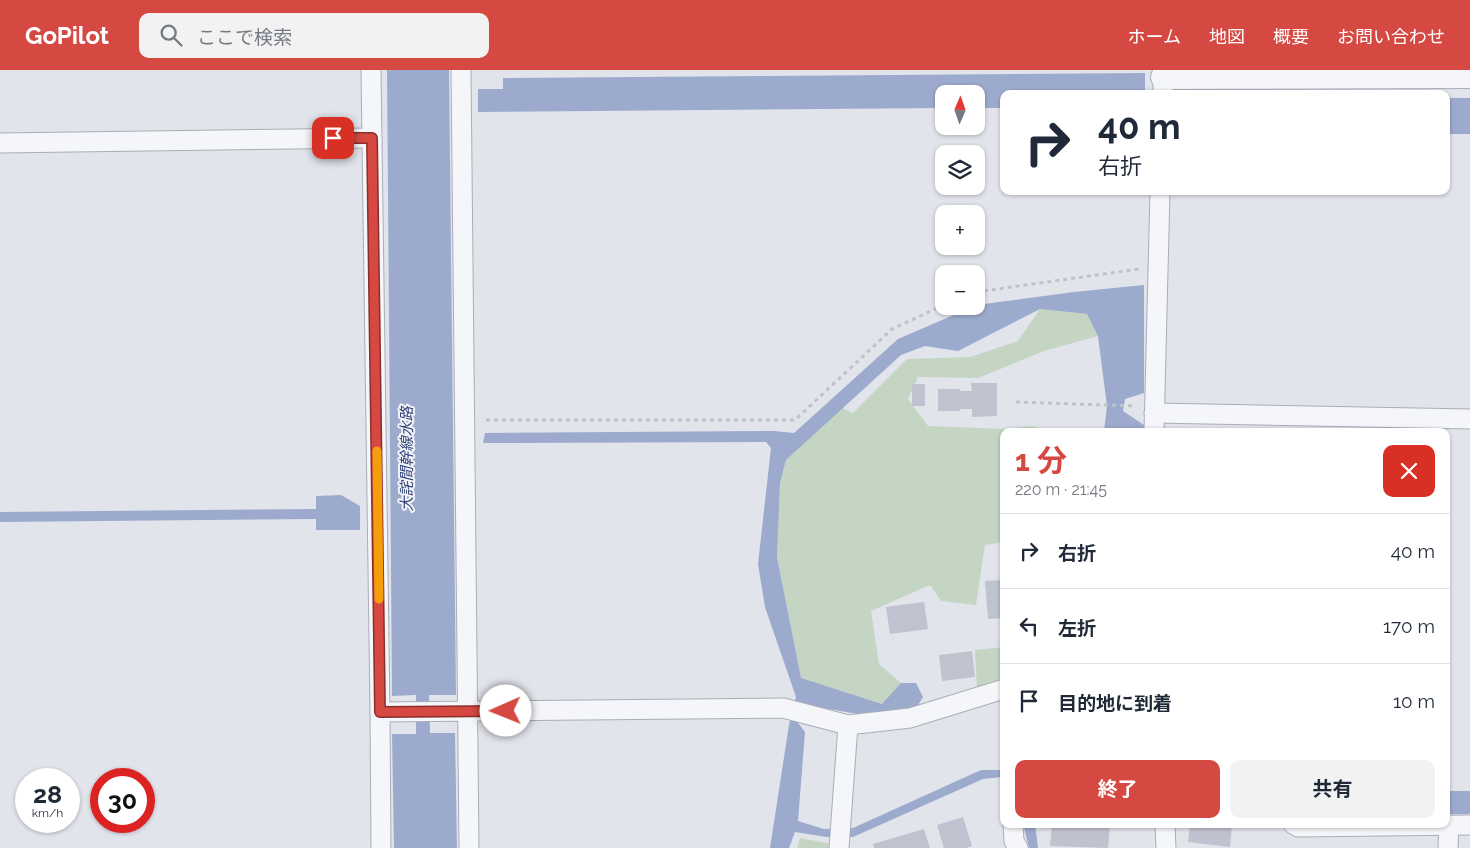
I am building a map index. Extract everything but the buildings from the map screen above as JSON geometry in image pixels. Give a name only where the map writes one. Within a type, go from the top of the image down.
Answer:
[{"type":"street","points":[[371,70],[381,848]]},
{"type":"street","points":[[461,70],[468,848]]},
{"type":"street","points":[[1163,80],[1470,76]]},
{"type":"street","points":[[0,143],[372,138]]},
{"type":"street","points":[[1160,195],[1154,422],[1470,419]]},
{"type":"street","points":[[380,712],[783,708],[848,724],[910,718],[1000,690]]},
{"type":"street","points":[[839,846],[848,724]]},
{"type":"street","points":[[1450,825],[1470,825]]},
{"type":"street","points":[[1165,828],[1166,848]]},
{"type":"street","points":[[1448,848],[1449,828]]},
{"type":"path","points":[[985,291],[1158,266]]},
{"type":"path","points":[[465,420],[795,420],[892,329],[935,309]]},
{"type":"path","points":[[1016,402],[1128,406]]},
{"type":"green space","points":[[1040,309],[1087,314],[1098,336],[1044,351],[978,378],[918,377],[908,399],[928,426],[1000,429],[1000,543],[985,545],[976,605],[941,601],[930,585],[871,611],[879,664],[901,683],[883,704],[801,679],[777,557],[780,483],[786,460],[842,408],[853,413],[907,359],[970,357],[1018,341]]},
{"type":"green space","points":[[1031,426],[1040,428],[1014,428]]},
{"type":"green space","points":[[1000,647],[1000,685],[977,690],[975,650]]},
{"type":"green space","points":[[800,838],[832,844],[833,848],[797,848]]},
{"type":"water","name":"大詫間幹線水路","points":[[387,70],[449,70],[456,695],[429,695],[430,733],[455,733],[457,848],[394,848],[392,734],[416,734],[416,695],[392,696]]},
{"type":"water","points":[[1145,73],[1145,90],[1000,90],[1000,108],[985,108],[985,85],[935,85],[935,108],[478,112],[478,89],[503,89],[503,78]]},
{"type":"water","points":[[1450,98],[1470,98],[1470,134],[1450,134]]},
{"type":"water","points":[[1144,285],[1144,393],[1125,399],[1123,411],[1144,425],[1144,428],[1104,428],[1107,406],[1098,336],[1087,314],[1040,309],[958,351],[925,346],[901,355],[786,460],[780,483],[777,557],[801,678],[882,704],[901,683],[916,683],[923,697],[917,707],[869,716],[806,705],[798,723],[805,732],[798,821],[824,829],[853,828],[981,770],[1000,770],[1000,777],[983,779],[853,837],[827,837],[795,832],[789,848],[770,848],[789,725],[796,697],[765,607],[758,564],[771,448],[766,442],[483,443],[485,433],[774,431],[794,433],[898,339],[954,315],[985,315],[985,304]]},
{"type":"water","points":[[341,495],[360,506],[360,530],[316,530],[316,519],[0,522],[0,512],[316,509],[316,496]]},
{"type":"water","points":[[1450,791],[1470,791],[1470,814],[1450,814]]},
{"type":"water","points":[[1024,828],[1036,828],[1038,848],[1029,848]]},
{"type":"slow traffic","points":[[377,451],[379,599]]},
{"type":"route","points":[[333,138],[372,138],[380,712],[506,711]]}]
